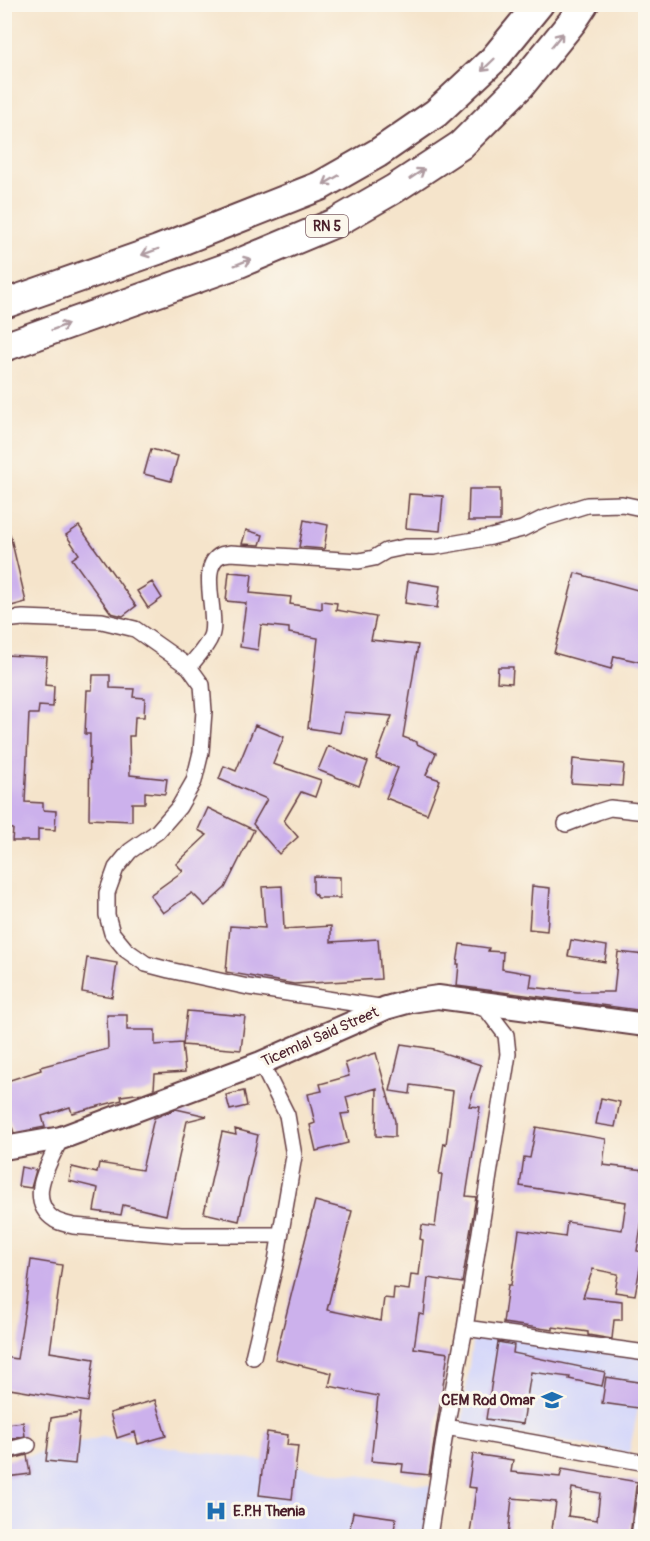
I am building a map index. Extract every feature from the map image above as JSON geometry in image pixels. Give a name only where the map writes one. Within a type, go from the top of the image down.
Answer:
[{"type":"highway","name":"RN 5","points":[[4,304],[158,250],[320,186],[378,153],[436,113],[494,59],[539,4]]},
{"type":"highway","name":"RN 5","points":[[4,347],[237,264],[335,223],[394,189],[460,145],[521,86],[584,4]]},
{"type":"main road","name":"Ticemlal Said Street","points":[[4,1148],[61,1138],[261,1063],[386,1008],[411,1001],[438,997],[645,1025]]},
{"type":"street","points":[[189,667],[211,636],[213,626],[210,569],[214,560],[220,555],[230,553],[359,561],[405,547],[434,547],[491,537],[522,529],[542,519],[587,505],[622,504],[645,509]]},
{"type":"street","points":[[4,620],[23,618],[102,621],[135,629],[189,667],[202,685],[204,711],[201,752],[194,782],[178,807],[157,832],[130,851],[116,868],[107,893],[107,915],[112,933],[126,950],[146,964],[169,970],[248,987],[386,1008]]},
{"type":"street","points":[[566,824],[610,808],[645,812]]},
{"type":"street","points":[[429,1536],[446,1427],[465,1328],[508,1054],[506,1035],[487,1010],[467,1000]]},
{"type":"street","points":[[253,1358],[276,1261],[294,1156],[287,1115],[261,1063]]},
{"type":"street","points":[[61,1138],[42,1178],[40,1195],[45,1211],[56,1221],[73,1226],[181,1235],[280,1235]]},
{"type":"street","points":[[465,1328],[645,1353]]},
{"type":"street","points":[[446,1427],[645,1463]]},
{"type":"street","points":[[4,1451],[28,1445]]},
{"type":"street","points":[[639,1536],[645,1488]]},
{"type":"shaded area","name":"CEM Rod Omar","points":[[474,1326],[645,1353],[645,1376],[629,1453],[462,1424]]},
{"type":"shaded area","name":"E.P.H Thenia","points":[[102,1437],[432,1486],[425,1536],[5,1536],[4,1462]]},
{"type":"building","points":[[151,449],[178,456],[171,481],[144,474]]},
{"type":"building","points":[[469,489],[500,489],[500,521],[468,521]]},
{"type":"building","points":[[409,494],[443,496],[440,531],[406,528]]},
{"type":"building","points":[[304,520],[328,525],[324,549],[299,547]]},
{"type":"building","points":[[79,526],[136,606],[123,616],[111,613],[72,559],[79,554],[66,535]]},
{"type":"building","points":[[246,530],[263,535],[260,545],[242,544]]},
{"type":"building","points":[[4,534],[10,534],[26,602],[4,608]]},
{"type":"building","points":[[229,572],[252,574],[250,593],[291,597],[290,604],[322,609],[322,601],[337,603],[336,610],[376,617],[371,640],[418,645],[403,737],[436,753],[426,775],[440,780],[427,814],[386,798],[398,768],[376,759],[392,716],[344,712],[340,733],[308,728],[318,638],[289,633],[289,628],[261,625],[258,650],[240,647],[246,603],[226,601]]},
{"type":"building","points":[[575,573],[645,592],[645,663],[614,656],[611,669],[554,653]]},
{"type":"building","points":[[408,581],[440,586],[437,608],[405,603]]},
{"type":"building","points":[[152,582],[162,598],[148,608],[137,591]]},
{"type":"building","points":[[4,655],[47,657],[45,685],[54,686],[53,707],[39,706],[38,714],[29,714],[25,802],[43,803],[43,810],[56,811],[55,830],[38,829],[38,841],[12,841],[13,829],[4,828]]},
{"type":"building","points":[[498,667],[513,667],[512,683],[497,682]]},
{"type":"building","points":[[93,675],[110,675],[110,688],[134,689],[133,697],[145,698],[144,717],[135,717],[134,736],[129,736],[130,775],[167,779],[165,794],[145,792],[145,803],[132,803],[132,821],[89,819],[90,734],[85,734],[87,690],[92,690]]},
{"type":"building","points":[[255,725],[284,737],[273,764],[321,780],[315,797],[301,792],[284,821],[298,837],[279,854],[253,824],[267,799],[219,779],[224,766],[236,771]]},
{"type":"building","points":[[328,746],[368,762],[359,786],[318,770]]},
{"type":"building","points":[[573,759],[624,764],[622,786],[571,783]]},
{"type":"building","points":[[208,808],[254,830],[225,888],[205,906],[192,893],[163,913],[150,895],[183,871],[176,864],[207,835],[198,830]]},
{"type":"building","points":[[313,876],[340,877],[340,898],[318,898],[313,892]]},
{"type":"building","points":[[282,886],[284,929],[331,926],[331,942],[378,939],[381,979],[294,984],[226,972],[230,926],[265,928],[262,887]]},
{"type":"building","points":[[532,886],[550,888],[547,931],[529,929]]},
{"type":"building","points":[[571,940],[607,946],[605,962],[568,956]]},
{"type":"building","points":[[460,944],[503,952],[502,969],[532,974],[530,987],[578,992],[614,992],[618,952],[645,955],[640,1001],[645,1002],[645,1011],[457,986]]},
{"type":"building","points":[[87,958],[117,963],[112,997],[82,992]]},
{"type":"building","points":[[187,1011],[245,1016],[241,1050],[183,1045]]},
{"type":"building","points":[[107,1015],[127,1015],[127,1030],[155,1030],[155,1045],[182,1043],[185,1072],[155,1074],[154,1089],[121,1096],[122,1100],[72,1113],[70,1107],[42,1116],[45,1127],[14,1133],[4,1104],[4,1082],[41,1070],[40,1067],[108,1049]]},
{"type":"building","points":[[401,1044],[434,1049],[481,1065],[469,1106],[480,1107],[466,1196],[476,1197],[462,1283],[428,1278],[424,1315],[419,1314],[414,1348],[448,1353],[429,1475],[402,1472],[403,1464],[371,1461],[378,1396],[329,1386],[332,1373],[275,1359],[315,1201],[352,1211],[327,1310],[381,1321],[384,1298],[393,1299],[394,1288],[409,1290],[411,1274],[419,1275],[423,1240],[420,1239],[422,1225],[435,1227],[442,1174],[439,1174],[444,1143],[446,1144],[453,1091],[411,1085],[410,1094],[390,1091]]},
{"type":"building","points":[[376,1053],[395,1121],[395,1137],[376,1136],[377,1088],[346,1097],[350,1113],[341,1114],[348,1143],[316,1151],[310,1125],[315,1123],[308,1094],[322,1091],[320,1084],[349,1076],[345,1063]]},
{"type":"building","points":[[244,1091],[247,1106],[230,1110],[226,1095]]},
{"type":"building","points":[[601,1098],[620,1102],[615,1127],[596,1124]]},
{"type":"building","points":[[176,1109],[207,1116],[187,1121],[166,1215],[123,1205],[121,1215],[94,1211],[98,1188],[69,1181],[72,1167],[97,1173],[99,1163],[142,1170],[154,1118]]},
{"type":"building","points":[[536,1127],[606,1139],[603,1165],[645,1170],[645,1202],[637,1251],[643,1252],[635,1295],[615,1292],[618,1274],[593,1269],[583,1297],[622,1301],[622,1320],[614,1320],[612,1339],[588,1335],[588,1332],[503,1323],[519,1230],[565,1237],[567,1222],[622,1230],[626,1202],[520,1186],[524,1157],[530,1158]]},
{"type":"building","points":[[235,1129],[258,1135],[239,1221],[204,1213],[222,1132],[236,1135]]},
{"type":"building","points":[[21,1167],[36,1170],[31,1188],[18,1186]]},
{"type":"building","points":[[31,1260],[62,1265],[50,1352],[94,1359],[88,1402],[4,1388],[4,1357],[17,1359]]},
{"type":"building","points":[[498,1342],[514,1345],[513,1353],[605,1372],[602,1386],[569,1379],[570,1377],[531,1372],[523,1424],[486,1419]]},
{"type":"building","points":[[606,1377],[645,1383],[645,1409],[602,1403]]},
{"type":"building","points":[[155,1400],[166,1436],[138,1444],[135,1432],[117,1438],[110,1413]]},
{"type":"building","points":[[80,1413],[75,1464],[46,1461],[51,1418]]},
{"type":"building","points":[[23,1422],[25,1436],[9,1440],[7,1424]]},
{"type":"building","points":[[267,1432],[288,1435],[287,1445],[298,1446],[292,1499],[259,1495]]},
{"type":"building","points":[[473,1454],[513,1460],[511,1472],[560,1477],[562,1469],[638,1482],[630,1536],[551,1536],[556,1502],[512,1498],[508,1536],[470,1534],[476,1488],[468,1487]],"holes":[[[572,1488],[600,1493],[597,1520],[568,1516]]]},
{"type":"building","points":[[27,1455],[30,1474],[7,1477],[5,1461]]},
{"type":"building","points":[[353,1512],[396,1518],[393,1536],[349,1534]]},
{"type":"place","name":"CEM Rod Omar","points":[[552,1400]]},
{"type":"place","name":"E.P.H Thenia","points":[[216,1511]]}]
